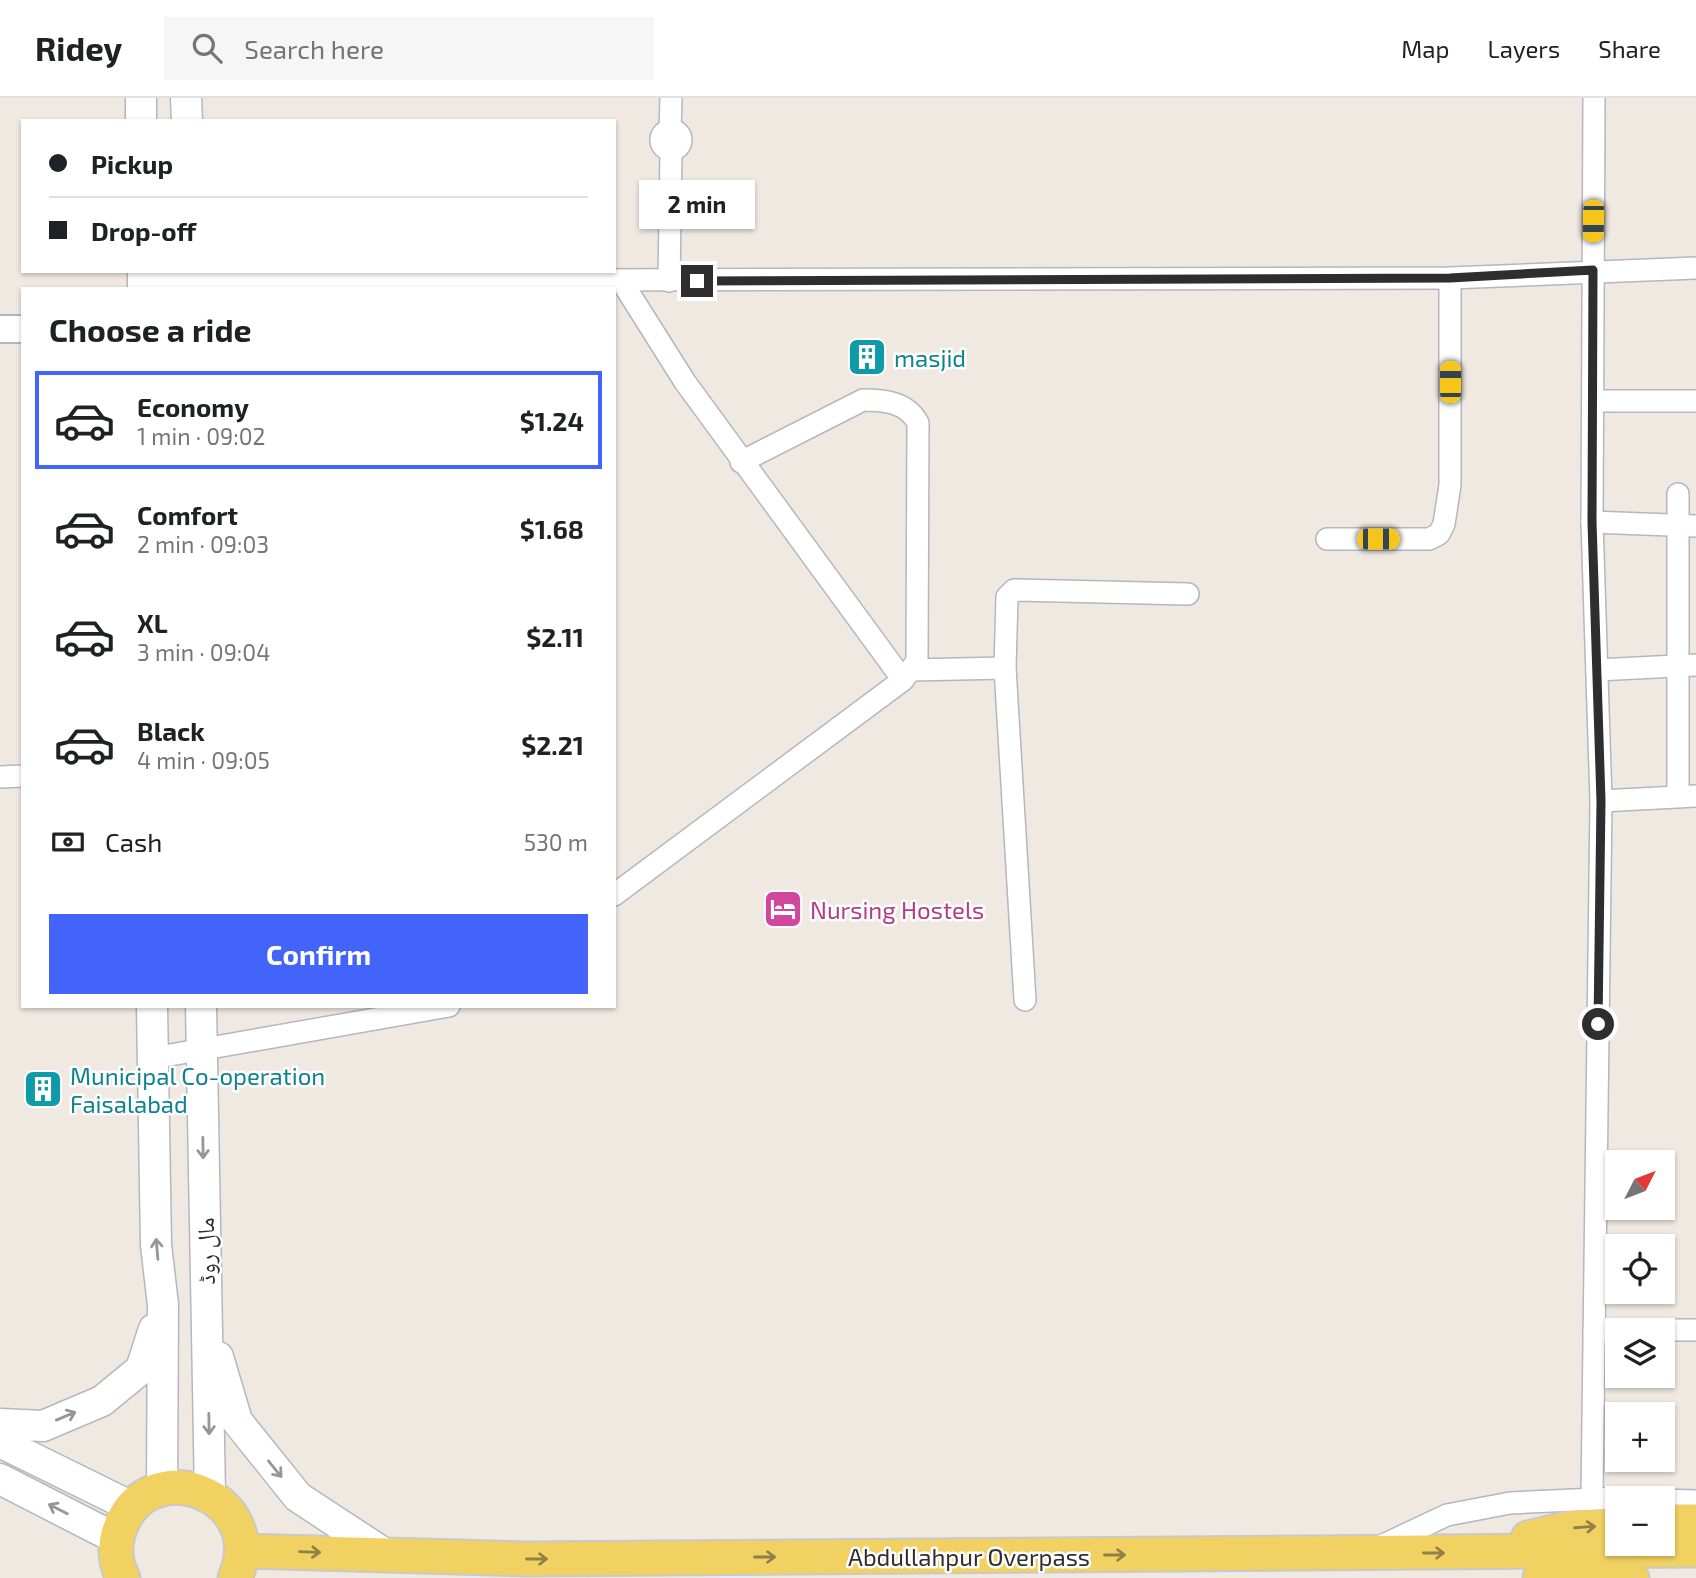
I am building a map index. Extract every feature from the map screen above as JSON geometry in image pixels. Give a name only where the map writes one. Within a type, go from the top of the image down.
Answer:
[{"type":"main road","points":[[141,98],[141,119]]},
{"type":"main road","points":[[186,98],[187,119]]},
{"type":"main road","name":"مال روڈ","points":[[152,1008],[156,1245],[163,1305],[162,1489]]},
{"type":"main road","name":"مال روڈ","points":[[201,1008],[210,1495]]},
{"type":"main road","points":[[0,1424],[43,1426],[102,1401],[141,1369],[163,1305]]},
{"type":"main road","points":[[206,1320],[237,1421],[304,1503],[388,1556]]},
{"type":"main road","points":[[0,1442],[132,1507]]},
{"type":"main road","points":[[0,1479],[117,1539]]},
{"type":"main road","points":[[123,1578],[116,1557],[117,1539],[132,1507],[146,1496],[162,1489],[195,1489],[210,1495],[233,1519],[238,1564]]},
{"type":"main road","points":[[1675,1521],[1696,1521]]},
{"type":"main road","points":[[1471,1552],[1570,1528],[1605,1526]]},
{"type":"main road","name":"Abdullahpur Overpass","points":[[238,1564],[388,1556],[526,1559],[1696,1550]]},
{"type":"main road","points":[[1540,1578],[1632,1578]]},
{"type":"street","points":[[669,282],[671,98]]},
{"type":"street","points":[[1592,1497],[1601,801],[1592,522],[1594,98]]},
{"type":"street","points":[[143,280],[669,282],[1450,278],[1593,270],[1696,268]]},
{"type":"street","points":[[1327,539],[1429,539],[1439,534],[1444,524],[1450,485],[1450,278]]},
{"type":"street","points":[[622,282],[685,382],[741,462],[907,675]]},
{"type":"street","points":[[0,329],[21,329]]},
{"type":"street","points":[[616,893],[907,675],[917,661],[918,423],[914,415],[904,407],[881,400],[863,400],[741,462]]},
{"type":"street","points":[[1593,401],[1696,401]]},
{"type":"street","points":[[1601,801],[1687,796],[1686,525],[1678,494]]},
{"type":"street","points":[[1592,522],[1686,525]]},
{"type":"street","points":[[1025,1000],[1005,668],[1006,597],[1014,590],[1188,594]]},
{"type":"street","points":[[1597,670],[1687,665]]},
{"type":"street","points":[[907,675],[1005,668]]},
{"type":"street","points":[[0,777],[21,776]]},
{"type":"street","points":[[153,1058],[438,1008]]},
{"type":"street","points":[[1675,1330],[1696,1330]]},
{"type":"street","points":[[1594,1331],[1605,1331]]},
{"type":"street","points":[[1366,1553],[1447,1515],[1510,1503],[1605,1498]]},
{"type":"street","points":[[1675,1500],[1696,1501]]},
{"type":"place","name":"masjid","points":[[867,357]]},
{"type":"place","name":"Nursing Hostels","points":[[783,909]]},
{"type":"place","name":"Municipal Co-operation Faisalabad","points":[[43,1089]]},
{"type":"route","points":[[697,281],[1450,278],[1593,270],[1592,522],[1601,801],[1598,1024]]}]
